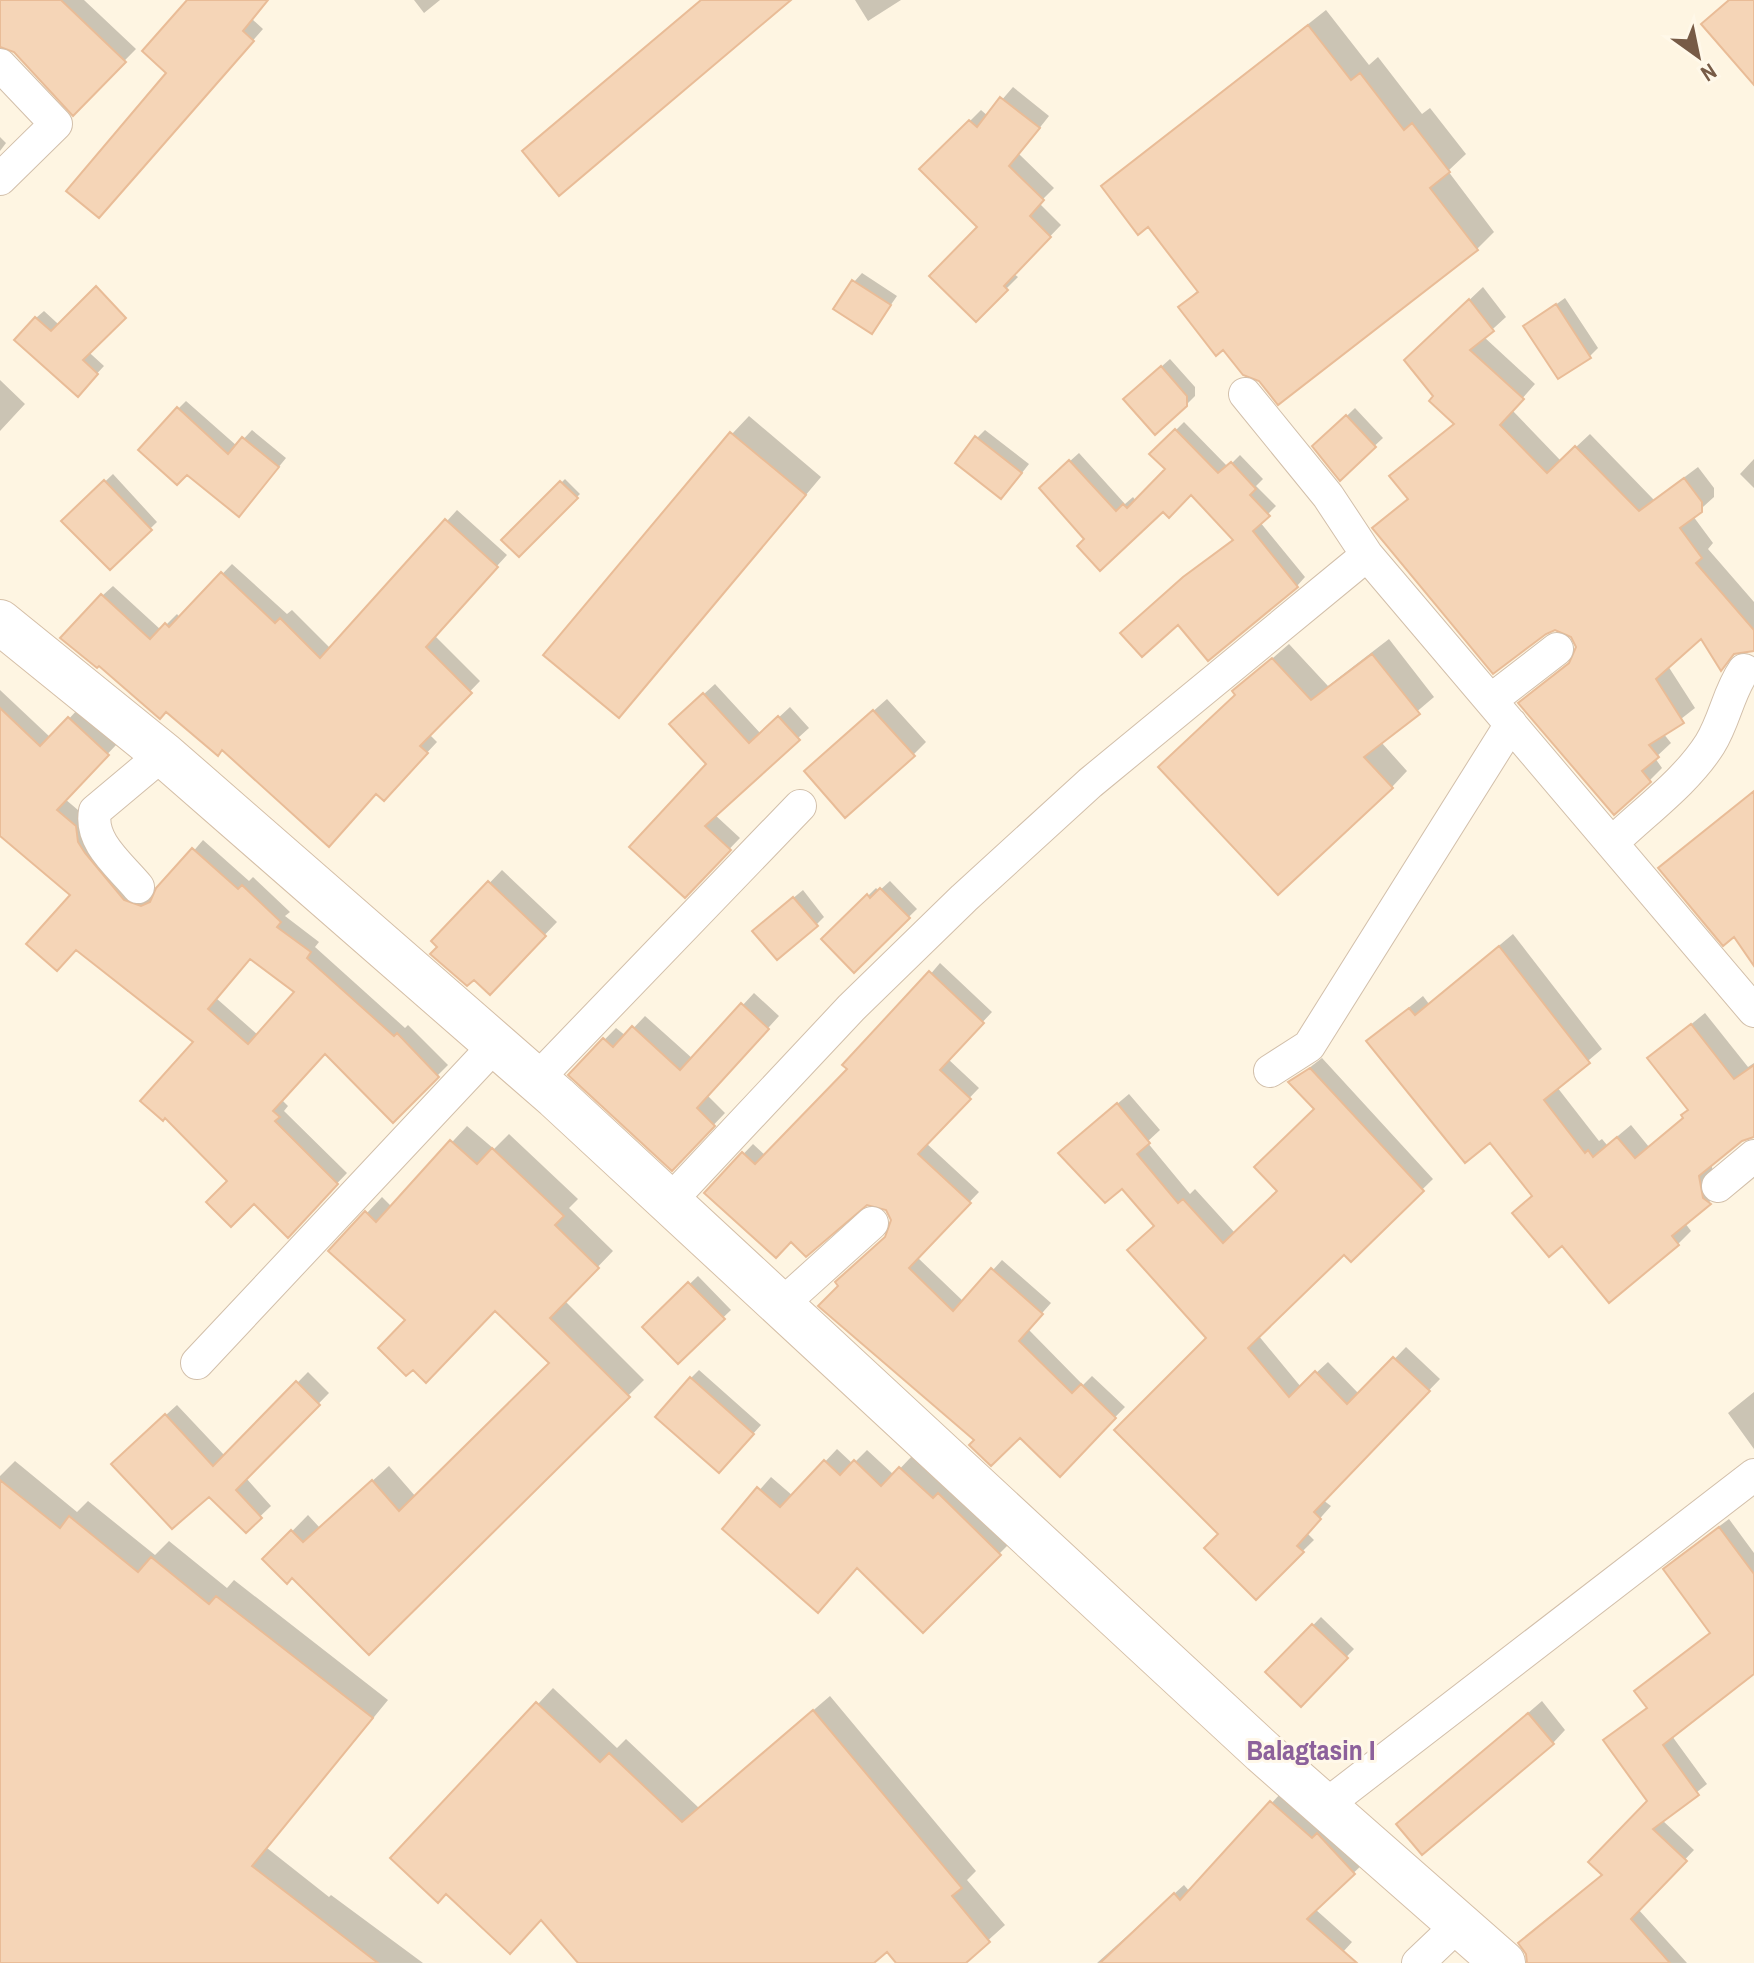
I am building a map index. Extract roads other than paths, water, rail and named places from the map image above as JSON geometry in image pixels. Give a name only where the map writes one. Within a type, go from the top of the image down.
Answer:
[{"type":"street","points":[[0,65],[56,124],[0,179]]},
{"type":"street","points":[[1245,394],[1328,496],[1367,555],[1754,1011]]},
{"type":"street","points":[[669,1202],[851,1008],[976,887],[1090,783],[1367,555]]},
{"type":"street","points":[[2,627],[163,754],[496,1044],[1253,1742],[1503,1963]]},
{"type":"street","points":[[1270,1071],[1298,1055],[1316,1036],[1501,712],[1557,649]]},
{"type":"street","points":[[1613,842],[1694,767],[1716,733],[1729,692],[1744,670]]},
{"type":"street","points":[[138,887],[96,836],[93,822],[95,811],[163,754]]},
{"type":"street","points":[[536,1080],[800,806]]},
{"type":"street","points":[[197,1363],[496,1044]]},
{"type":"street","points":[[1718,1186],[1754,1156]]},
{"type":"street","points":[[780,1306],[872,1223]]},
{"type":"street","points":[[1326,1805],[1754,1475]]},
{"type":"street","points":[[1418,1963],[1459,1924]]},
{"type":"district","name":"Balagtasin I","points":[[1311,1750]]}]
